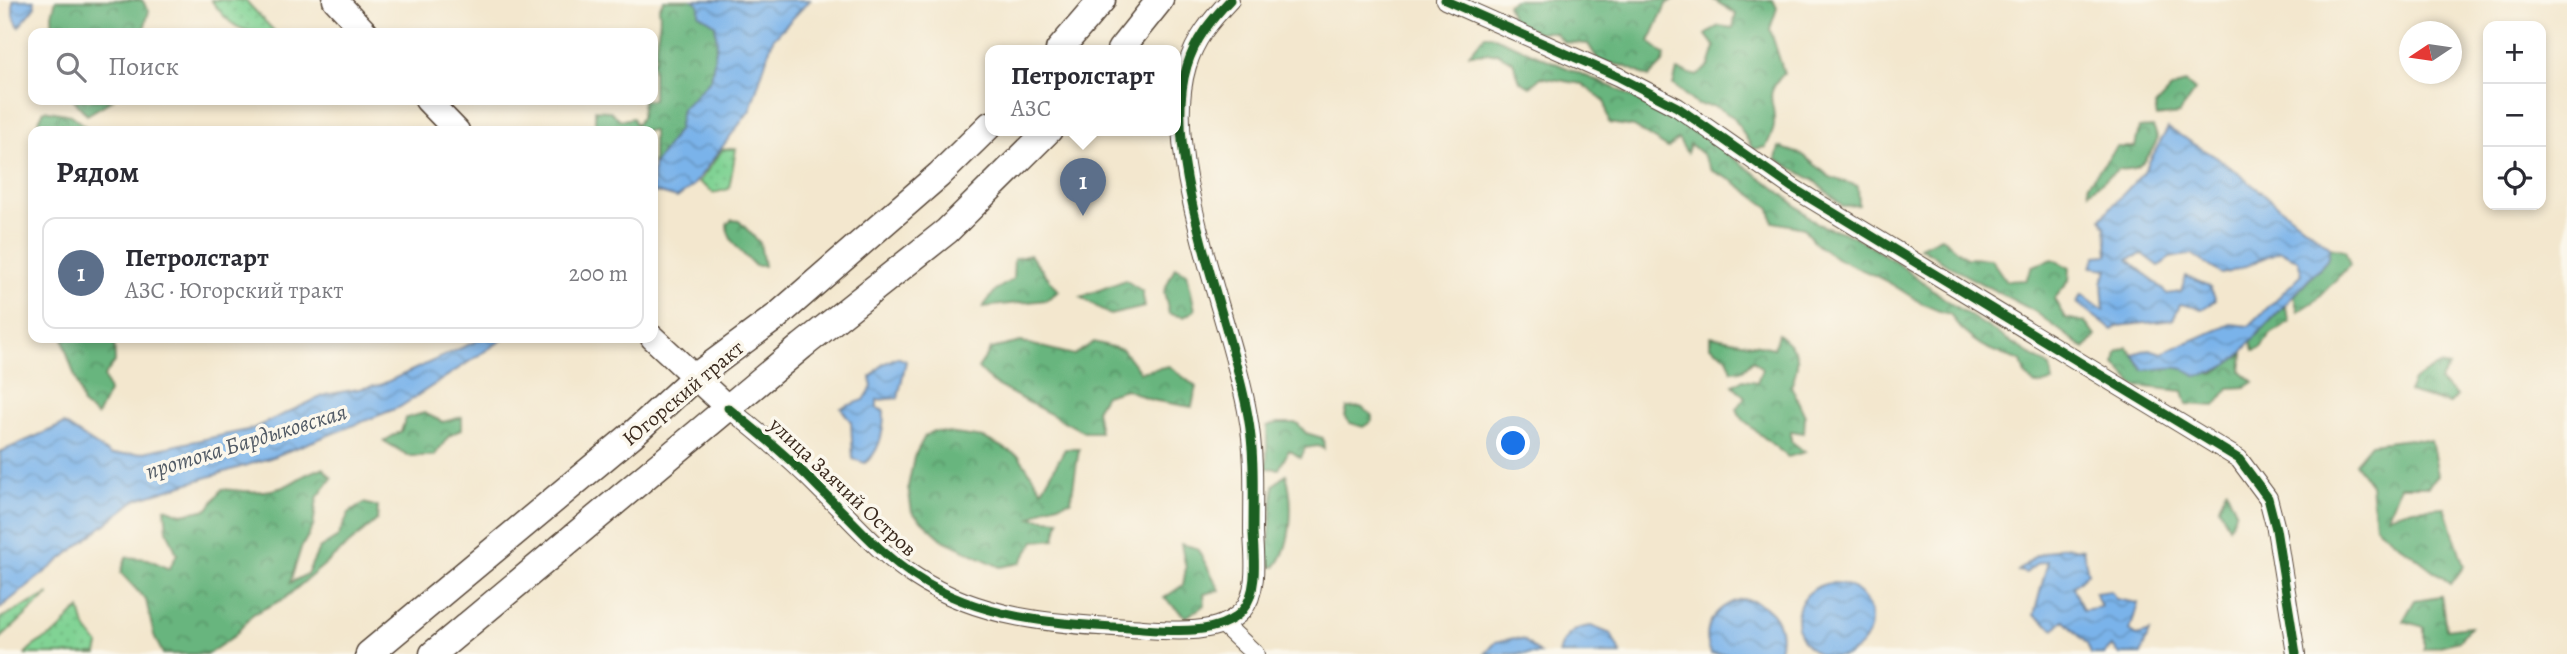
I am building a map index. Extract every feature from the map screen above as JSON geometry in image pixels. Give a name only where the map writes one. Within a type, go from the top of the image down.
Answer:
[{"type":"main road","points":[[335,0],[361,28]]},
{"type":"main road","points":[[1063,45],[1102,0]]},
{"type":"main road","points":[[1124,45],[1160,0]]},
{"type":"main road","points":[[433,105],[452,126]]},
{"type":"main road","name":"Югорский тракт","points":[[369,654],[633,434],[695,377],[777,316],[939,175],[985,130]]},
{"type":"main road","name":"Югорский тракт","points":[[433,654],[728,408],[947,231],[1043,136]]},
{"type":"main road","name":"улица Заячий Остров","points":[[658,343],[728,408]]},
{"type":"street","points":[[1230,0],[1197,40],[1186,68],[1182,97],[1187,173],[1249,416],[1254,572],[1251,591],[1243,610],[1223,624],[1255,654]]},
{"type":"street","points":[[1445,0],[1619,77],[1678,107],[1793,188],[2239,459],[2268,498],[2276,529],[2296,654]]},
{"type":"street","name":"улица Заячий Остров","points":[[728,408],[771,442],[874,543],[915,576],[951,597],[1003,615],[1113,627],[1171,630],[1223,624]]},
{"type":"green space","points":[[56,0],[142,0],[149,11],[144,28],[53,28],[52,14]]},
{"type":"green space","points":[[211,0],[245,0],[271,28],[240,28],[225,17]]},
{"type":"green space","points":[[664,0],[693,0],[699,4],[699,14],[715,24],[717,43],[711,79],[682,109],[678,130],[658,159],[658,126],[636,126],[641,117],[642,105],[658,105],[659,8]]},
{"type":"green space","points":[[1515,0],[1675,0],[1666,4],[1649,42],[1665,55],[1663,63],[1649,77],[1624,66],[1599,61],[1588,44],[1564,42],[1554,32],[1536,32],[1513,20],[1507,4]]},
{"type":"green space","points":[[1714,0],[1773,0],[1777,8],[1770,29],[1784,73],[1771,94],[1774,128],[1766,147],[1753,149],[1733,117],[1714,106],[1697,105],[1673,85],[1677,70],[1697,76],[1709,66],[1715,47],[1706,35],[1719,26],[1733,28],[1736,14]]},
{"type":"green space","points":[[1485,35],[1621,91],[1701,135],[1778,190],[1817,224],[1852,235],[1896,262],[1953,305],[2050,367],[2053,382],[2035,385],[2025,375],[2021,361],[1980,345],[1964,332],[1950,314],[1926,305],[1880,278],[1831,255],[1811,239],[1804,228],[1773,222],[1770,208],[1733,181],[1711,170],[1703,155],[1690,144],[1687,153],[1678,139],[1668,148],[1634,127],[1609,123],[1605,101],[1582,84],[1541,77],[1530,87],[1520,81],[1513,62],[1497,53],[1469,54]]},
{"type":"green space","points":[[2185,82],[2195,91],[2179,114],[2157,117],[2155,106],[2170,90]]},
{"type":"green space","points":[[78,105],[104,105],[87,115]]},
{"type":"green space","points":[[44,110],[71,115],[85,126],[36,126]]},
{"type":"green space","points":[[595,110],[610,111],[621,120],[633,118],[636,126],[595,126]]},
{"type":"green space","points":[[2153,127],[2158,138],[2144,162],[2133,168],[2118,169],[2089,192],[2088,184],[2117,147],[2135,147],[2139,128]]},
{"type":"green space","points":[[1779,147],[1803,155],[1830,177],[1858,186],[1859,205],[1843,206],[1813,180],[1776,159]]},
{"type":"green space","points":[[723,149],[736,149],[729,189],[714,193],[699,182]]},
{"type":"green space","points":[[732,220],[739,221],[760,243],[764,266],[755,266],[733,242],[727,224]]},
{"type":"green space","points":[[1941,237],[1966,258],[1991,259],[2006,281],[2026,280],[2032,266],[2053,259],[2070,268],[2069,281],[2054,299],[2065,318],[2085,322],[2096,336],[2085,349],[2034,311],[1963,274],[1920,247]]},
{"type":"green space","points":[[2330,247],[2345,250],[2350,265],[2315,301],[2298,312],[2294,296],[2327,260]]},
{"type":"green space","points":[[1030,255],[1059,291],[1046,300],[983,307],[996,290],[1013,279],[1014,259]]},
{"type":"green space","points":[[1175,267],[1187,273],[1195,310],[1184,317],[1169,314],[1164,291]]},
{"type":"green space","points":[[1125,280],[1142,291],[1145,307],[1110,315],[1081,297]]},
{"type":"green space","points":[[2285,306],[2290,321],[2271,334],[2260,349],[2254,351],[2251,341]]},
{"type":"green space","points":[[1778,334],[1791,346],[1797,357],[1791,386],[1805,416],[1804,433],[1791,431],[1791,441],[1805,452],[1788,457],[1745,422],[1736,409],[1745,397],[1733,385],[1743,380],[1757,382],[1762,369],[1753,360],[1743,370],[1732,371],[1727,357],[1710,346],[1710,336],[1774,348]]},
{"type":"green space","points":[[1021,342],[1074,355],[1094,342],[1123,350],[1140,372],[1169,366],[1196,387],[1192,407],[1151,400],[1126,389],[1105,395],[1096,410],[1100,432],[1084,432],[994,384],[978,368],[991,349]]},
{"type":"green space","points":[[64,343],[114,343],[115,362],[104,376],[109,392],[97,416],[83,405]]},
{"type":"green space","points":[[2127,347],[2144,370],[2178,366],[2213,374],[2243,354],[2241,371],[2254,382],[2246,387],[2229,388],[2215,406],[2187,404],[2183,391],[2135,386],[2115,364],[2117,352]]},
{"type":"green space","points":[[2439,365],[2449,367],[2439,381],[2457,396],[2450,404],[2408,392],[2413,381]]},
{"type":"green space","points":[[1361,407],[1372,415],[1372,421],[1363,427],[1350,423],[1345,416],[1347,408]]},
{"type":"green space","points":[[424,413],[443,422],[462,417],[462,429],[449,436],[434,456],[409,456],[384,441],[401,431],[406,418]]},
{"type":"green space","points":[[1297,423],[1306,433],[1323,438],[1324,449],[1318,446],[1305,448],[1301,458],[1289,450],[1279,469],[1267,468],[1267,426]]},
{"type":"green space","points":[[933,431],[984,438],[1019,456],[1042,490],[1065,449],[1079,449],[1071,501],[1047,507],[1031,518],[1059,520],[1055,539],[1035,541],[1020,563],[1000,567],[943,540],[912,512],[908,487],[914,457],[925,436]]},
{"type":"green space","points":[[2409,439],[2431,441],[2438,475],[2428,486],[2400,486],[2388,516],[2413,509],[2445,507],[2464,566],[2451,584],[2375,526],[2371,485],[2355,463],[2371,444]]},
{"type":"green space","points":[[323,468],[332,478],[317,498],[313,527],[301,548],[290,583],[307,574],[319,549],[338,537],[349,513],[364,503],[378,507],[377,520],[284,599],[253,614],[234,636],[208,654],[163,654],[154,636],[146,600],[121,573],[126,557],[148,559],[169,569],[177,554],[167,530],[165,508],[182,514],[208,509],[222,489],[268,491],[288,485]]},
{"type":"green space","points":[[1286,474],[1291,509],[1288,535],[1281,558],[1275,567],[1267,566],[1274,485]]},
{"type":"green space","points":[[2226,489],[2236,511],[2229,527],[2219,507]]},
{"type":"green space","points":[[1181,544],[1197,548],[1220,590],[1204,594],[1205,605],[1186,617],[1164,598],[1183,585],[1186,568]]},
{"type":"green space","points":[[49,594],[0,639],[0,618]]},
{"type":"green space","points":[[2441,596],[2446,629],[2470,626],[2459,641],[2424,650],[2424,627],[2403,621],[2415,600]]},
{"type":"green space","points":[[80,609],[85,627],[99,645],[97,654],[25,654],[60,630]]},
{"type":"water","points":[[13,0],[34,0],[35,6],[19,27],[13,15]]},
{"type":"water","points":[[693,0],[810,0],[773,39],[750,110],[692,187],[677,198],[658,193],[658,159],[678,130],[682,109],[711,79],[717,43],[715,24],[699,14],[699,4]]},
{"type":"water","points":[[2168,128],[2224,162],[2330,247],[2327,260],[2241,354],[2220,369],[2196,376],[2178,368],[2144,370],[2133,354],[2149,349],[2162,353],[2231,324],[2249,326],[2302,274],[2298,260],[2281,251],[2221,274],[2192,254],[2170,258],[2159,266],[2143,254],[2128,259],[2167,294],[2181,292],[2186,276],[2209,286],[2216,300],[2202,309],[2180,304],[2173,320],[2117,326],[2112,330],[2077,303],[2081,294],[2104,311],[2102,282],[2108,269],[2091,267],[2096,256],[2108,255],[2106,228],[2101,218],[2143,173]]},
{"type":"water","name":"протока Бардыковская","points":[[472,343],[497,343],[400,407],[270,458],[137,499],[0,608],[0,452],[64,424],[111,455],[139,453],[252,429],[325,395],[380,385]]},
{"type":"water","points":[[897,357],[906,361],[898,398],[877,400],[877,408],[884,411],[878,446],[865,463],[853,459],[851,422],[841,408],[864,400],[872,387],[870,378],[883,364]]},
{"type":"water","points":[[2061,547],[2083,549],[2088,573],[2073,587],[2083,610],[2101,607],[2095,593],[2111,591],[2116,599],[2138,603],[2130,631],[2137,636],[2149,632],[2141,654],[2120,654],[2112,646],[2104,654],[2091,654],[2087,644],[2064,620],[2054,629],[2034,615],[2048,561],[2038,563],[2026,573],[2018,571],[2036,556]]},
{"type":"water","points":[[1827,584],[1841,584],[1855,589],[1865,599],[1870,613],[1870,627],[1865,641],[1855,651],[1844,655],[1824,655],[1813,651],[1803,641],[1798,627],[1798,613],[1803,599],[1813,589]]},
{"type":"water","points":[[1742,599],[1762,605],[1775,617],[1781,634],[1778,654],[1711,654],[1707,635],[1712,619],[1724,607]]},
{"type":"water","points":[[1591,626],[1611,634],[1621,654],[1559,654],[1563,642],[1570,634]]},
{"type":"water","points":[[1514,638],[1524,640],[1540,654],[1485,654],[1496,642]]},
{"type":"cycle path","points":[[728,408],[799,468],[890,558],[940,591],[966,602],[992,611],[1046,621],[1173,631],[1204,629],[1231,620],[1247,603],[1253,584],[1252,445],[1240,377],[1190,192],[1182,146],[1181,104],[1187,66],[1194,47],[1230,0]]},
{"type":"cycle path","points":[[1445,0],[1619,77],[1677,107],[1793,188],[2239,459],[2268,498],[2276,529],[2296,654]]},
{"type":"place","name":"Петролстарт","points":[[1083,216]]}]
